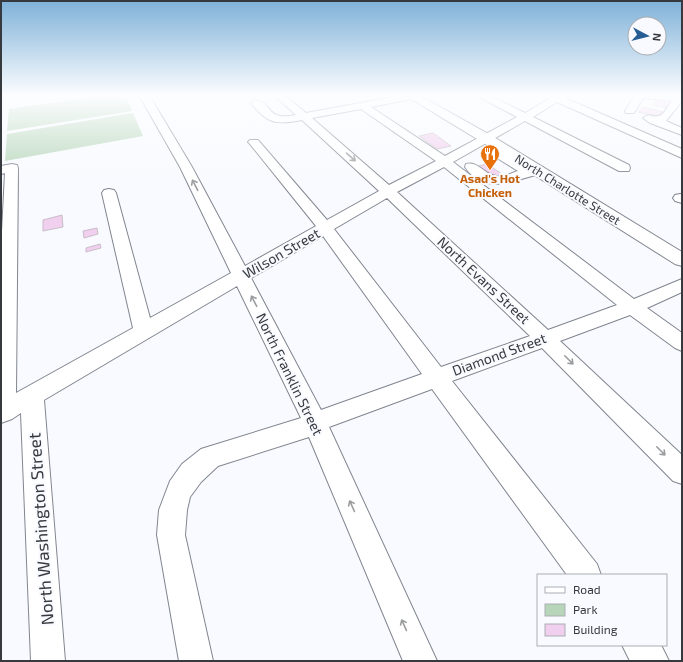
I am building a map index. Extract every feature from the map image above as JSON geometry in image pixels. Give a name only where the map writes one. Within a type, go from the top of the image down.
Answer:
[{"type":"main road","name":"North Charlotte Street","points":[[441,126],[466,153],[505,153],[682,260]]},
{"type":"street","name":"North Franklin Street","points":[[162,126],[186,167],[316,423],[420,661]]},
{"type":"street","name":"North Evans Street","points":[[315,126],[389,191],[545,337],[682,472]]},
{"type":"street","points":[[407,126],[466,153],[632,307],[682,343]]},
{"type":"street","name":"Wilson Street","points":[[2,412],[32,397],[389,191],[466,153],[510,126]]},
{"type":"street","points":[[545,126],[624,168]]},
{"type":"street","points":[[620,126],[682,154]]},
{"type":"street","points":[[666,126],[682,132]]},
{"type":"street","points":[[254,142],[325,228],[585,574]]},
{"type":"street","points":[[466,153],[484,178],[492,181],[533,171]]},
{"type":"street","points":[[2,412],[6,171]]},
{"type":"street","points":[[109,193],[144,332]]},
{"type":"street","name":"Diamond Street","points":[[196,661],[171,535],[171,517],[177,494],[184,482],[199,465],[210,457],[316,423],[436,377],[632,307],[682,285]]},
{"type":"street","name":"North Washington Street","points":[[32,397],[48,661]]},
{"type":"street","points":[[640,646],[652,661]]},
{"type":"green space","points":[[7,126],[39,126],[7,131]]},
{"type":"green space","points":[[56,126],[139,126],[143,136],[5,161],[7,134]]},
{"type":"building","points":[[433,133],[451,146],[437,149],[419,136]]},
{"type":"building","name":"Asad's Hot Chicken","points":[[487,164],[505,176],[493,179],[475,167]]},
{"type":"building","points":[[62,215],[63,227],[43,231],[43,220]]},
{"type":"building","points":[[97,228],[98,234],[84,238],[83,231]]},
{"type":"building","points":[[100,244],[101,248],[86,252],[86,248]]},
{"type":"place","name":"Asad's Hot Chicken","points":[[490,171]]}]
